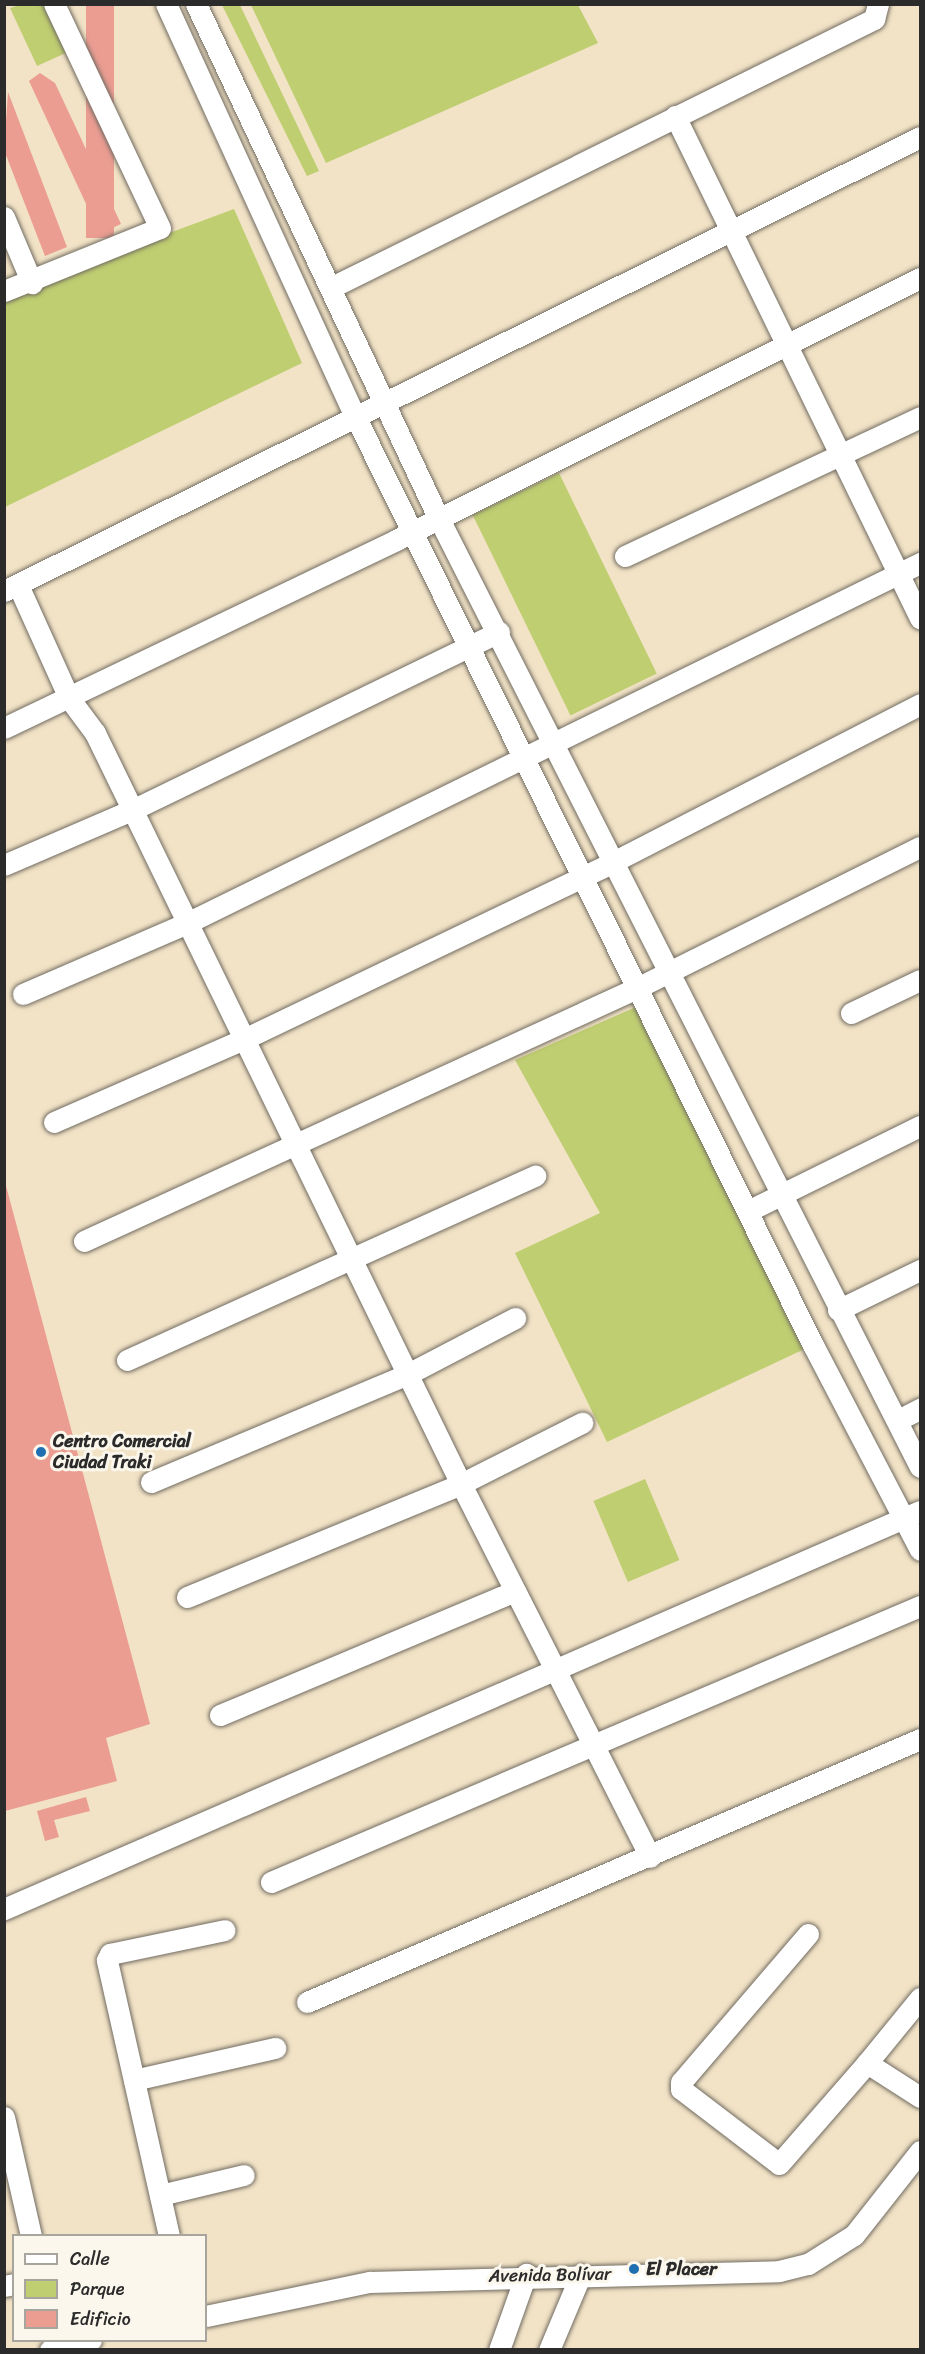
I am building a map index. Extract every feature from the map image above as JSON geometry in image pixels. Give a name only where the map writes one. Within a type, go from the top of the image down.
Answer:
[{"type":"street","points":[[4,291],[32,283],[159,228],[54,4]]},
{"type":"street","points":[[166,4],[355,416],[467,645],[583,873],[748,1211],[913,1514],[921,1550]]},
{"type":"street","points":[[196,4],[389,405],[438,517],[499,632],[666,971],[782,1195],[838,1310],[921,1467]]},
{"type":"street","points":[[332,288],[874,19],[878,4]]},
{"type":"street","points":[[675,116],[921,618]]},
{"type":"street","points":[[650,1857],[461,1484],[242,1040],[95,733],[69,698],[11,588],[355,416],[389,405],[732,230],[921,137]]},
{"type":"street","points":[[4,217],[32,283]]},
{"type":"street","points":[[4,728],[413,531],[921,278]]},
{"type":"street","points":[[625,556],[841,457],[921,417]]},
{"type":"street","points":[[24,994],[187,923],[553,741],[921,563]]},
{"type":"street","points":[[4,865],[132,810],[467,645],[499,632]]},
{"type":"street","points":[[54,1122],[242,1040],[583,873],[613,862],[921,705]]},
{"type":"street","points":[[84,1241],[296,1148],[639,987],[666,971],[921,847]]},
{"type":"street","points":[[851,1014],[921,980]]},
{"type":"street","points":[[748,1211],[921,1126]]},
{"type":"street","points":[[127,1360],[352,1262],[535,1176]]},
{"type":"street","points":[[838,1310],[921,1270]]},
{"type":"street","points":[[151,1482],[408,1374],[515,1318]]},
{"type":"street","points":[[898,1420],[921,1409]]},
{"type":"street","points":[[187,1597],[461,1484],[582,1423]]},
{"type":"street","points":[[4,1909],[913,1514]]},
{"type":"street","points":[[220,1715],[515,1591]]},
{"type":"street","points":[[271,1881],[921,1606]]},
{"type":"street","points":[[307,2002],[921,1739]]},
{"type":"street","points":[[169,2234],[107,1956],[225,1930]]},
{"type":"street","points":[[808,1934],[681,2082],[681,2089],[779,2164],[921,1998]]},
{"type":"street","points":[[134,2080],[275,2048]]},
{"type":"street","points":[[867,2063],[921,2097]]},
{"type":"street","points":[[4,2117],[8,2152],[31,2234]]},
{"type":"street","name":"Avenida Bolívar","points":[[207,2316],[369,2282],[526,2274],[779,2271],[808,2264],[854,2235],[921,2151]]},
{"type":"street","points":[[160,2194],[244,2175]]},
{"type":"street","points":[[499,2349],[526,2274]]},
{"type":"street","points":[[549,2349],[581,2274]]},
{"type":"street","points":[[54,2346],[79,2342]]},
{"type":"green space","points":[[20,5],[47,5],[68,52],[37,66],[10,8]]},
{"type":"green space","points":[[222,5],[240,5],[319,171],[307,176]]},
{"type":"green space","points":[[251,5],[578,5],[598,43],[326,163]]},
{"type":"green space","points":[[234,209],[302,363],[5,507],[5,294]]},
{"type":"green space","points":[[559,473],[657,673],[570,716],[473,515]]},
{"type":"green space","points":[[636,1007],[813,1345],[607,1442],[515,1253],[600,1213],[515,1060]]},
{"type":"green space","points":[[645,1479],[679,1560],[628,1582],[593,1501]]},
{"type":"building","points":[[86,4],[114,4],[114,238],[86,238]]},
{"type":"building","points":[[40,73],[55,83],[121,224],[100,234],[29,81]]},
{"type":"building","points":[[8,92],[67,247],[45,256],[4,150]]},
{"type":"building","name":"Centro Comercial Ciudad Traki","points":[[5,1182],[150,1724],[106,1738],[117,1781],[5,1811]]},
{"type":"building","points":[[86,1797],[90,1811],[54,1820],[59,1837],[45,1841],[37,1811]]},
{"type":"place","name":"Centro Comercial Ciudad Traki","points":[[41,1452]]},
{"type":"place","name":"El Placer","points":[[634,2269]]}]
